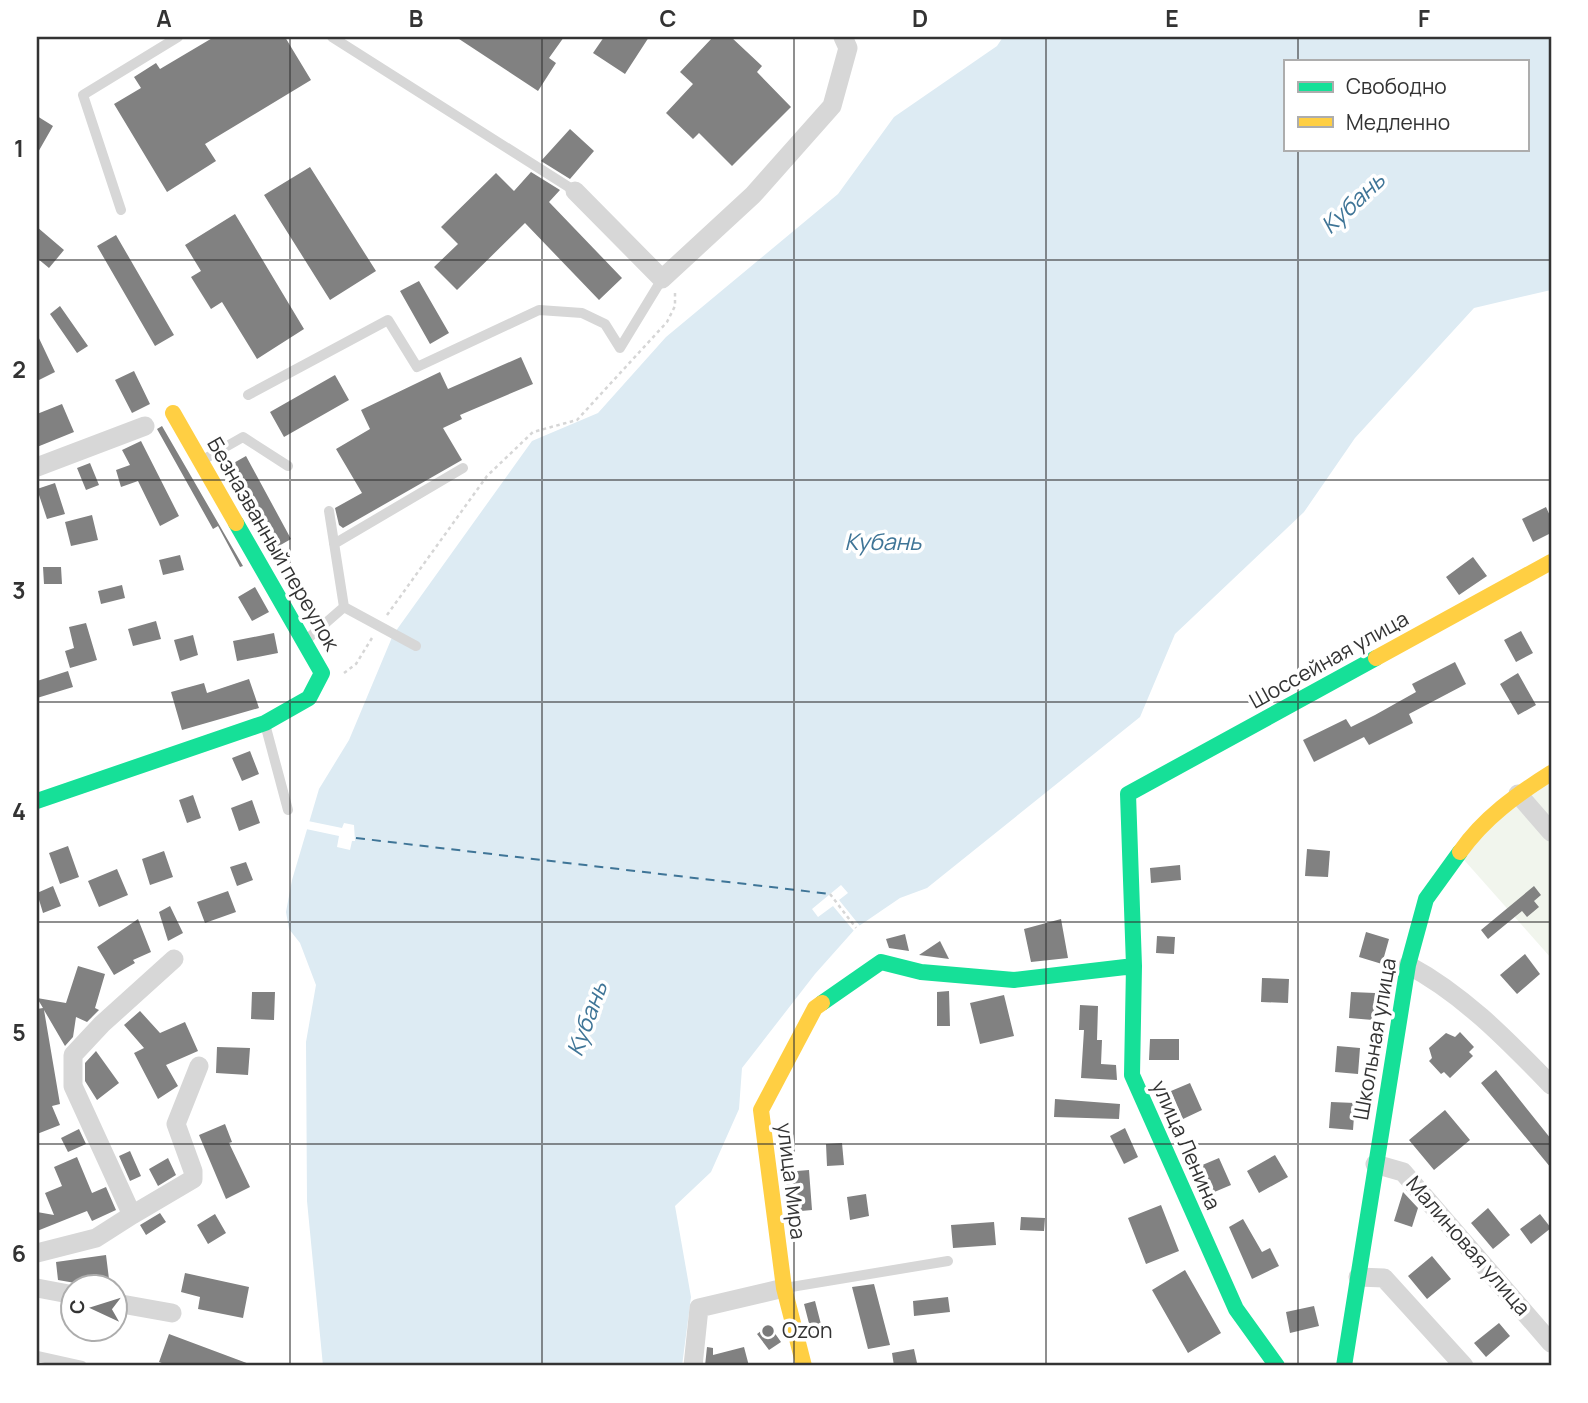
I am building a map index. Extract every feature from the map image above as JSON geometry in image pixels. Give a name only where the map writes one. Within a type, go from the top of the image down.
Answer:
[{"type":"street","points":[[575,191],[665,276],[753,195],[832,106],[848,48],[844,37]]},
{"type":"street","name":"Безназванный переулок","points":[[37,801],[265,723],[309,698],[323,673],[173,413]]},
{"type":"street","points":[[37,467],[145,426]]},
{"type":"street","name":"Шоссейная улица","points":[[1128,794],[1551,562]]},
{"type":"street","name":"Школьная улица","points":[[1344,1366],[1408,965],[1426,899],[1478,827],[1518,794],[1551,773]]},
{"type":"street","name":"улица Ленина","points":[[1128,794],[1134,966],[1132,1075],[1236,1309],[1277,1366]]},
{"type":"street","points":[[1518,794],[1551,832]]},
{"type":"street","points":[[132,1215],[73,1086],[73,1055],[102,1024],[174,959]]},
{"type":"street","name":"улица Мира","points":[[804,1366],[784,1288],[761,1110],[815,1008],[881,962],[921,971],[1014,981],[1134,966]]},
{"type":"street","points":[[1408,965],[1433,979],[1489,1021],[1551,1085]]},
{"type":"street","points":[[37,1253],[96,1238],[192,1179],[193,1171],[176,1124],[199,1066]]},
{"type":"street","name":"Малиновая улица","points":[[1375,1164],[1403,1172],[1551,1343]]},
{"type":"street","points":[[1358,1277],[1384,1278],[1464,1366]]},
{"type":"street","points":[[37,1288],[60,1292]]},
{"type":"street","points":[[693,1366],[699,1308],[784,1288]]},
{"type":"street","points":[[130,1306],[172,1313]]},
{"type":"lane","points":[[121,210],[83,95],[178,37]]},
{"type":"lane","points":[[332,37],[575,191]]},
{"type":"lane","points":[[248,395],[388,320],[417,367],[540,310],[582,313],[605,324],[620,348],[665,276]]},
{"type":"lane","points":[[201,461],[243,438],[288,466]]},
{"type":"lane","points":[[334,544],[463,468]]},
{"type":"lane","points":[[329,511],[344,607]]},
{"type":"lane","points":[[344,607],[416,646]]},
{"type":"lane","points":[[305,642],[344,607]]},
{"type":"lane","points":[[265,723],[288,810]]},
{"type":"lane","points":[[784,1288],[948,1261]]},
{"type":"lane","points":[[37,1356],[82,1366]]},
{"type":"path","points":[[323,673],[335,679],[356,664],[487,476],[533,432],[577,420],[667,322],[674,306],[676,285],[665,276]]},
{"type":"path","points":[[830,894],[856,928]]},
{"type":"shaded area","points":[[1551,773],[1551,958],[1457,852]]},
{"type":"water","name":"Кубань","points":[[1003,37],[1551,37],[1551,290],[1474,308],[1355,438],[1304,512],[1175,634],[1140,717],[927,888],[900,898],[856,928],[815,974],[742,1068],[739,1109],[711,1172],[675,1206],[691,1297],[682,1366],[323,1366],[307,1201],[306,1042],[316,985],[300,943],[289,929],[286,912],[292,880],[319,789],[349,740],[393,635],[532,441],[598,413],[666,337],[838,194],[894,117],[997,46]]},
{"type":"pier","points":[[308,821],[342,828],[344,823],[354,825],[355,841],[352,841],[350,850],[337,847],[339,836],[306,829]]},
{"type":"pier","points":[[841,885],[848,893],[839,900],[860,926],[854,931],[833,906],[818,917],[812,909]]},
{"type":"building","points":[[214,37],[285,37],[311,80],[205,144],[216,161],[167,192],[114,104],[141,88],[134,77],[156,63],[160,69]]},
{"type":"building","points":[[456,37],[564,37],[549,58],[556,63],[538,91]]},
{"type":"building","points":[[604,37],[649,37],[625,74],[593,53]]},
{"type":"building","points":[[713,37],[731,37],[762,66],[757,72],[791,107],[732,166],[699,133],[693,139],[666,113],[693,84],[680,72]]},
{"type":"building","points":[[37,116],[53,126],[37,154]]},
{"type":"building","points":[[570,129],[594,151],[570,179],[541,161]]},
{"type":"building","points":[[310,167],[376,271],[330,300],[264,195]]},
{"type":"building","points":[[531,172],[560,190],[549,202],[622,278],[599,300],[525,223],[457,290],[434,267],[458,244],[441,227],[496,173],[514,191]]},
{"type":"building","points":[[235,214],[304,329],[257,359],[222,302],[211,309],[191,277],[201,271],[185,245]]},
{"type":"building","points":[[37,227],[64,250],[49,268],[37,258]]},
{"type":"building","points":[[116,235],[174,335],[155,346],[97,246]]},
{"type":"building","points":[[419,281],[449,333],[430,344],[400,291]]},
{"type":"building","points":[[60,306],[88,346],[77,353],[50,314]]},
{"type":"building","points":[[37,334],[55,372],[37,381]]},
{"type":"building","points":[[521,357],[533,384],[460,415],[462,419],[443,428],[462,460],[343,528],[339,525],[335,508],[362,493],[336,449],[370,429],[361,410],[440,372],[448,389]]},
{"type":"building","points":[[134,371],[150,404],[132,413],[115,380]]},
{"type":"building","points":[[335,375],[349,400],[284,437],[270,412]]},
{"type":"building","points":[[62,404],[74,432],[37,447],[37,414]]},
{"type":"building","points":[[162,426],[243,566],[240,567],[218,526],[213,529],[157,429]]},
{"type":"building","points":[[141,441],[179,516],[160,526],[138,481],[121,487],[116,470],[130,465],[122,450]]},
{"type":"building","points":[[246,456],[291,539],[270,551],[223,469]]},
{"type":"building","points":[[90,463],[99,485],[86,490],[77,468]]},
{"type":"building","points":[[55,483],[65,514],[47,519],[37,489]]},
{"type":"building","points":[[1546,507],[1551,518],[1551,533],[1533,542],[1522,519]]},
{"type":"building","points":[[92,515],[98,540],[71,546],[65,522]]},
{"type":"building","points":[[180,555],[184,570],[163,575],[159,560]]},
{"type":"building","points":[[1473,557],[1487,576],[1459,595],[1446,577]]},
{"type":"building","points":[[43,567],[61,567],[62,584],[44,584]]},
{"type":"building","points":[[122,585],[125,598],[101,604],[98,591]]},
{"type":"building","points":[[255,587],[269,612],[252,621],[238,597]]},
{"type":"building","points":[[156,621],[161,639],[133,646],[128,629]]},
{"type":"building","points":[[86,623],[97,660],[70,668],[65,651],[74,648],[69,627]]},
{"type":"building","points":[[1521,631],[1533,653],[1516,662],[1504,640]]},
{"type":"building","points":[[274,633],[278,653],[237,661],[233,641]]},
{"type":"building","points":[[193,635],[198,655],[180,661],[174,640]]},
{"type":"building","points":[[1455,662],[1466,684],[1409,714],[1413,723],[1369,745],[1364,737],[1314,762],[1303,740],[1346,719],[1351,727],[1375,715],[1416,692],[1412,684]]},
{"type":"building","points":[[68,671],[73,687],[37,698],[37,681]]},
{"type":"building","points":[[1518,673],[1536,705],[1518,715],[1500,684]]},
{"type":"building","points":[[249,679],[259,708],[182,730],[171,692],[204,683],[207,693]]},
{"type":"building","points":[[250,751],[259,774],[242,781],[232,758]]},
{"type":"building","points":[[193,795],[201,818],[187,823],[179,800]]},
{"type":"building","points":[[252,800],[260,823],[239,831],[231,808]]},
{"type":"building","points":[[68,846],[79,877],[60,884],[49,853]]},
{"type":"building","points":[[1307,849],[1330,851],[1328,877],[1305,876]]},
{"type":"building","points":[[164,851],[173,877],[150,885],[142,859]]},
{"type":"building","points":[[246,862],[253,880],[237,886],[230,867]]},
{"type":"building","points":[[1180,865],[1181,880],[1151,883],[1150,868]]},
{"type":"building","points":[[117,869],[128,895],[99,907],[88,881]]},
{"type":"building","points":[[53,886],[61,906],[43,913],[37,893]]},
{"type":"building","points":[[1534,886],[1541,895],[1534,901],[1539,907],[1527,917],[1522,911],[1488,939],[1481,930]]},
{"type":"building","points":[[228,891],[236,912],[205,923],[197,902]]},
{"type":"building","points":[[170,906],[183,933],[168,941],[159,912]]},
{"type":"building","points":[[138,919],[151,952],[133,960],[135,963],[114,975],[97,947]]},
{"type":"building","points":[[1061,919],[1068,958],[1031,962],[1024,929]]},
{"type":"building","points":[[1366,932],[1389,939],[1382,964],[1359,957]]},
{"type":"building","points":[[905,934],[909,951],[889,948],[886,939]]},
{"type":"building","points":[[1157,936],[1175,937],[1174,954],[1156,953]]},
{"type":"building","points":[[940,941],[949,959],[919,955]]},
{"type":"building","points":[[1525,954],[1540,974],[1517,994],[1500,975]]},
{"type":"building","points":[[78,966],[105,974],[95,1008],[99,1010],[87,1022],[76,1017],[73,1037],[65,1046],[44,1010],[60,1104],[52,1106],[60,1125],[37,1134],[37,1009],[43,1008],[37,998],[66,1003]]},
{"type":"building","points":[[1262,978],[1289,979],[1288,1003],[1261,1002]]},
{"type":"building","points":[[949,991],[950,1026],[937,1026],[937,992]]},
{"type":"building","points":[[252,992],[275,992],[274,1020],[251,1019]]},
{"type":"building","points":[[1351,992],[1375,993],[1373,1020],[1349,1018]]},
{"type":"building","points":[[1004,995],[1014,1036],[980,1044],[970,1003]]},
{"type":"building","points":[[1080,1005],[1098,1006],[1097,1040],[1102,1040],[1101,1064],[1116,1065],[1117,1080],[1081,1078],[1084,1030],[1079,1030]]},
{"type":"building","points":[[140,1011],[160,1033],[185,1022],[198,1051],[166,1065],[178,1086],[158,1099],[134,1053],[144,1048],[124,1025]]},
{"type":"building","points":[[1460,1032],[1474,1047],[1469,1052],[1473,1056],[1450,1078],[1444,1072],[1441,1074],[1429,1061],[1432,1058],[1429,1048],[1446,1033],[1455,1037]]},
{"type":"building","points":[[1150,1039],[1179,1039],[1179,1060],[1149,1060]]},
{"type":"building","points":[[1337,1046],[1360,1048],[1358,1074],[1335,1072]]},
{"type":"building","points":[[217,1047],[250,1048],[248,1075],[216,1073]]},
{"type":"building","points":[[96,1051],[119,1083],[97,1100],[85,1081],[85,1063]]},
{"type":"building","points":[[1496,1070],[1551,1139],[1551,1168],[1481,1083]]},
{"type":"building","points":[[1190,1083],[1202,1110],[1183,1119],[1171,1091]]},
{"type":"building","points":[[1055,1099],[1120,1104],[1119,1119],[1054,1117]]},
{"type":"building","points":[[1331,1102],[1355,1103],[1353,1130],[1329,1128]]},
{"type":"building","points":[[1445,1110],[1470,1140],[1434,1170],[1409,1140]]},
{"type":"building","points":[[225,1124],[232,1142],[229,1143],[250,1187],[226,1199],[199,1135]]},
{"type":"building","points":[[1125,1128],[1138,1157],[1124,1164],[1110,1136]]},
{"type":"building","points":[[79,1129],[86,1144],[68,1152],[61,1138]]},
{"type":"building","points":[[842,1143],[844,1165],[827,1166],[826,1144]]},
{"type":"building","points":[[130,1151],[141,1176],[130,1181],[119,1156]]},
{"type":"building","points":[[1275,1155],[1288,1177],[1259,1193],[1247,1171]]},
{"type":"building","points":[[77,1157],[92,1193],[106,1187],[116,1210],[92,1221],[87,1211],[37,1231],[37,1212],[54,1215],[45,1193],[62,1186],[54,1167]]},
{"type":"building","points":[[168,1158],[176,1175],[158,1186],[149,1169]]},
{"type":"building","points":[[1219,1158],[1231,1185],[1212,1193],[1200,1166]]},
{"type":"building","points":[[809,1170],[812,1210],[790,1212],[785,1172]]},
{"type":"building","points":[[1403,1192],[1418,1208],[1412,1227],[1394,1221]]},
{"type":"building","points":[[866,1194],[869,1216],[850,1220],[847,1197]]},
{"type":"building","points":[[1161,1205],[1179,1251],[1146,1264],[1128,1218]]},
{"type":"building","points":[[1488,1208],[1510,1235],[1493,1249],[1471,1223]]},
{"type":"building","points":[[160,1213],[166,1222],[146,1235],[140,1225]]},
{"type":"building","points":[[215,1214],[226,1233],[208,1244],[197,1225]]},
{"type":"building","points":[[1540,1214],[1551,1228],[1531,1244],[1520,1229]]},
{"type":"building","points":[[1021,1217],[1045,1218],[1044,1231],[1020,1230]]},
{"type":"building","points":[[1243,1219],[1262,1252],[1270,1248],[1279,1266],[1252,1279],[1229,1227]]},
{"type":"building","points":[[994,1222],[996,1245],[953,1248],[951,1225]]},
{"type":"building","points":[[106,1255],[108,1274],[60,1274],[58,1280],[56,1262]]},
{"type":"building","points":[[1432,1256],[1451,1279],[1427,1299],[1408,1276]]},
{"type":"building","points":[[1185,1270],[1221,1333],[1188,1353],[1152,1290]]},
{"type":"building","points":[[185,1273],[249,1287],[243,1318],[198,1309],[200,1297],[181,1292]]},
{"type":"building","points":[[874,1284],[890,1345],[868,1349],[852,1287]]},
{"type":"building","points":[[948,1297],[950,1312],[914,1316],[913,1301]]},
{"type":"building","points":[[815,1301],[824,1336],[813,1339],[804,1304]]},
{"type":"building","points":[[1314,1306],[1319,1326],[1290,1333],[1286,1312]]},
{"type":"building","points":[[1499,1323],[1510,1336],[1486,1357],[1474,1343]]},
{"type":"building","points":[[769,1325],[781,1342],[769,1350],[757,1334]]},
{"type":"building","points":[[169,1334],[252,1366],[170,1366],[159,1362]]},
{"type":"building","points":[[707,1347],[713,1348],[713,1355],[744,1347],[749,1366],[705,1366]]},
{"type":"building","points":[[914,1349],[917,1363],[894,1366],[892,1353]]},
{"type":"ferry route","points":[[356,838],[830,894]]},
{"type":"traffic: fast","points":[[37,801],[265,723],[309,698],[322,673],[236,523]]},
{"type":"traffic: fast","points":[[1277,1366],[1236,1309],[1132,1075],[1134,966],[1128,794],[1376,658]]},
{"type":"traffic: fast","points":[[1344,1366],[1408,965],[1426,899],[1460,852]]},
{"type":"traffic: fast","points":[[822,1003],[881,962],[921,972],[1014,980],[1134,966]]},
{"type":"traffic: slow","points":[[173,413],[236,523]]},
{"type":"traffic: slow","points":[[1376,658],[1551,562]]},
{"type":"traffic: slow","points":[[1460,852],[1479,828],[1501,808],[1551,773]]},
{"type":"traffic: slow","points":[[804,1366],[784,1288],[761,1110],[815,1008],[822,1003]]},
{"type":"place","name":"Ozon","points":[[768,1331]]}]
